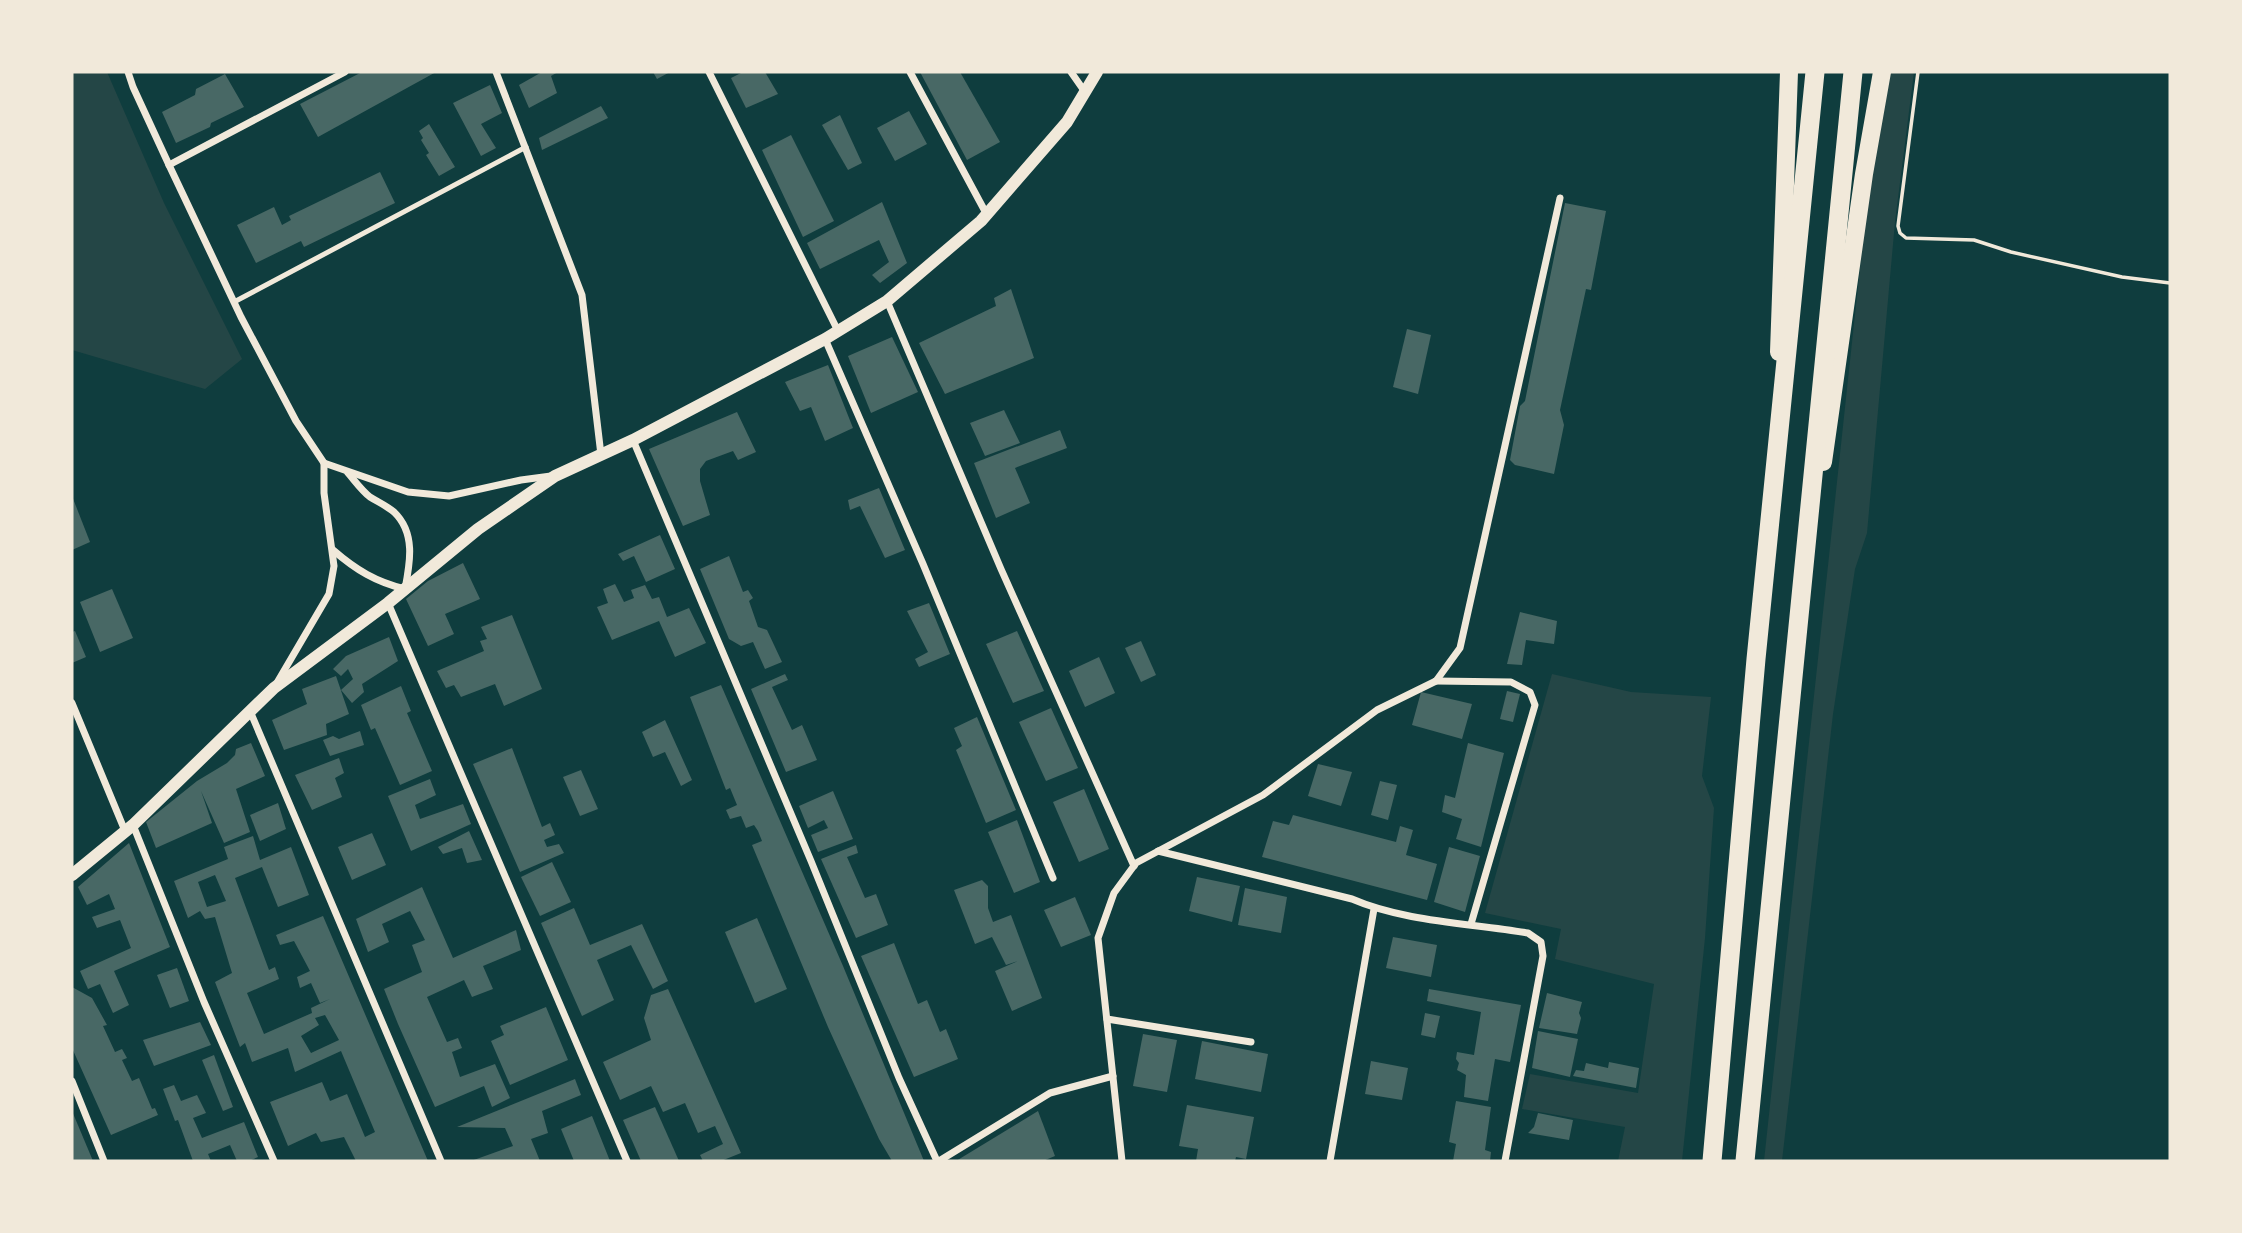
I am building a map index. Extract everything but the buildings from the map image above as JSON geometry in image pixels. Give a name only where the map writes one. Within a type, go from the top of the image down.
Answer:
[{"type":"highway","points":[[1774,488],[1788,72]]},
{"type":"highway","points":[[1712,1161],[1752,698],[1815,72]]},
{"type":"highway","points":[[1745,1161],[1853,72]]},
{"type":"highway","points":[[1795,659],[1864,174],[1882,72]]},
{"type":"street","points":[[128,72],[133,88],[234,302],[296,421],[324,463],[324,493],[334,565],[329,594],[274,688]]},
{"type":"street","points":[[169,166],[345,72]]},
{"type":"street","points":[[496,72],[582,295],[601,454]]},
{"type":"street","points":[[709,72],[838,331]]},
{"type":"street","points":[[909,72],[987,215]]},
{"type":"street","points":[[1071,72],[1085,92]]},
{"type":"street","points":[[72,875],[129,828],[274,688],[388,603],[478,529],[555,476],[633,440],[825,339],[887,301],[987,215],[1067,122],[1097,72]]},
{"type":"street","points":[[1436,681],[1460,648],[1560,198]]},
{"type":"street","points":[[887,301],[1001,569],[1134,866]]},
{"type":"street","points":[[825,339],[923,564],[1054,878]]},
{"type":"street","points":[[633,440],[811,861],[899,1078],[938,1161],[1050,1093],[1114,1076]]},
{"type":"street","points":[[324,463],[408,492],[449,496],[521,480],[555,476]]},
{"type":"street","points":[[348,472],[367,495],[393,512],[405,527],[410,544],[405,589]]},
{"type":"street","points":[[332,550],[379,583],[405,589]]},
{"type":"street","points":[[388,603],[627,1161]]},
{"type":"street","points":[[1122,1161],[1098,938],[1114,893],[1134,866],[1263,796],[1377,710],[1436,681],[1511,682],[1530,692],[1535,705],[1471,923]]},
{"type":"street","points":[[72,703],[274,1161]]},
{"type":"street","points":[[250,710],[441,1161]]},
{"type":"street","points":[[1158,852],[1352,898],[1374,909],[1424,919],[1471,923],[1528,933],[1541,942],[1543,956],[1505,1161]]},
{"type":"street","points":[[1330,1161],[1374,909]]},
{"type":"street","points":[[1107,1019],[1251,1042]]},
{"type":"street","points":[[72,1081],[104,1161]]},
{"type":"lane","points":[[234,302],[526,147]]},
{"type":"path","points":[[1918,72],[1898,226],[1900,233],[1906,238],[1974,240],[2011,252],[2122,277],[2170,283]]},
{"type":"shaded area","points":[[72,72],[107,72],[164,203],[242,359],[205,389],[72,350]]},
{"type":"shaded area","points":[[1889,72],[1914,72],[1895,222],[1867,533],[1855,569],[1833,714],[1782,1161],[1764,1161],[1870,175]]},
{"type":"shaded area","points":[[1552,674],[1631,692],[1711,697],[1702,776],[1714,808],[1705,938],[1682,1161],[1618,1161],[1625,1127],[1522,1109],[1530,1074],[1638,1093],[1654,984],[1555,959],[1561,929],[1485,913]]}]
